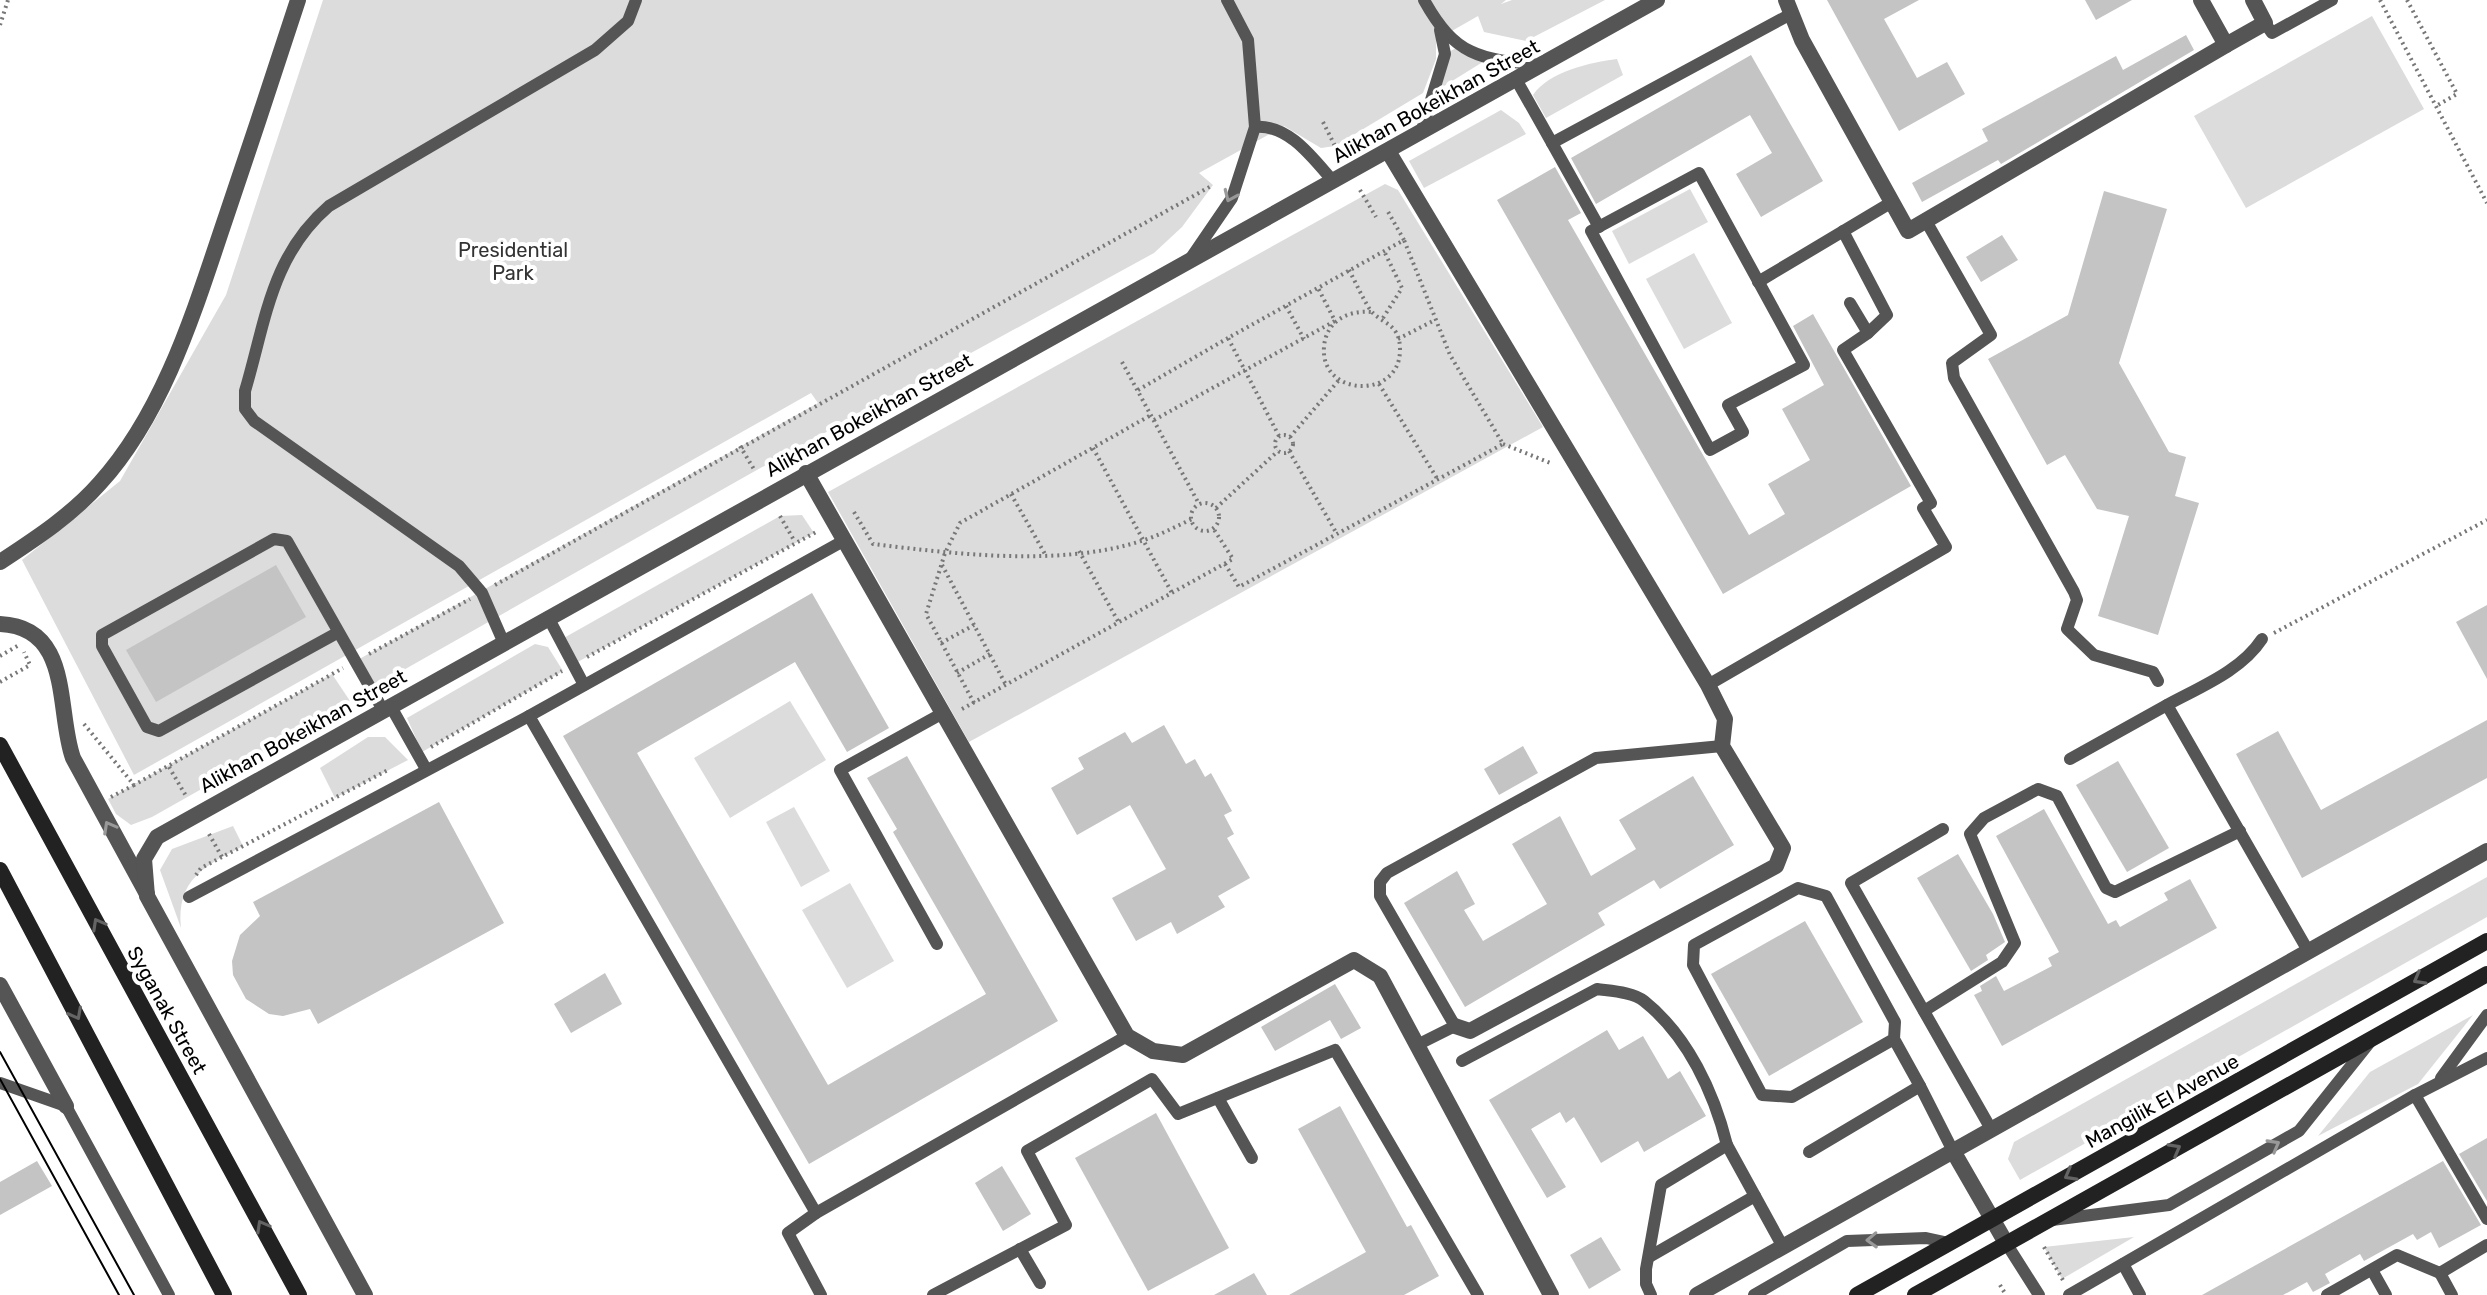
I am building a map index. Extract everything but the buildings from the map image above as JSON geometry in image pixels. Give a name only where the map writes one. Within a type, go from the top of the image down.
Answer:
[{"type":"main road","name":"Syganak Street","points":[[0,745],[299,1295]]},
{"type":"main road","points":[[0,870],[224,1295]]},
{"type":"main road","name":"Mangilik El Avenue","points":[[1857,1295],[2487,941]]},
{"type":"main road","points":[[1915,1295],[2487,974]]},
{"type":"street","points":[[0,562],[64,516],[101,483],[128,447],[153,402],[202,289],[298,0]]},
{"type":"street","name":"Alikhan Bokeikhan Street","points":[[147,896],[144,859],[157,837],[503,641],[1332,180],[1517,81],[1657,0]]},
{"type":"street","points":[[2201,0],[2226,45]]},
{"type":"street","points":[[1788,7],[1908,231],[2265,23],[2253,0]]},
{"type":"street","points":[[1388,151],[1708,685],[1725,719],[1722,746],[1783,848],[1776,866],[1470,1031],[1455,1026]]},
{"type":"street","points":[[806,473],[1127,1036],[1153,1051],[1183,1055],[1354,960],[1380,976],[1551,1295]]},
{"type":"street","name":"Syganak Street","points":[[0,624],[22,628],[47,648],[56,662],[63,697],[65,736],[73,758],[365,1295]]},
{"type":"street","points":[[1697,1295],[2307,949],[2487,851]]},
{"type":"street","points":[[0,985],[66,1106]]},
{"type":"street","points":[[1953,1151],[2006,1243]]},
{"type":"lane","points":[[503,641],[482,593],[459,566],[254,421],[245,409],[245,391],[284,260],[306,227],[329,206],[595,50],[628,21],[636,0]]},
{"type":"lane","points":[[1191,258],[1232,198],[1255,127],[1248,40],[1227,0]]},
{"type":"lane","points":[[1424,0],[1439,27],[1458,47],[1486,60],[1543,66]]},
{"type":"lane","points":[[2265,23],[2272,33],[2332,0]]},
{"type":"lane","points":[[1552,143],[1788,7]]},
{"type":"lane","points":[[1421,133],[1445,54],[1439,27]]},
{"type":"lane","points":[[1517,81],[1599,227]]},
{"type":"lane","points":[[1255,127],[1270,126],[1305,147],[1332,180]]},
{"type":"lane","points":[[1699,173],[1758,282],[1804,365],[1728,405],[1743,432],[1710,450],[1591,231],[1699,173]]},
{"type":"lane","points":[[1758,282],[1892,202]]},
{"type":"lane","points":[[1926,221],[1991,335],[1952,363],[1954,378],[2074,592],[2077,600],[2067,629],[2094,655],[2153,672],[2158,681]]},
{"type":"lane","points":[[1708,685],[1946,547],[1923,508],[1931,503],[1843,350],[1887,315],[1843,231]]},
{"type":"lane","points":[[1850,303],[1868,333]]},
{"type":"lane","points":[[337,633],[159,731],[147,727],[102,646],[102,635],[274,539],[287,541],[354,662],[426,769]]},
{"type":"lane","points":[[189,897],[529,716],[845,540]]},
{"type":"lane","points":[[548,617],[584,685]]},
{"type":"lane","points":[[2070,759],[2231,669],[2262,639]]},
{"type":"lane","points":[[2167,705],[2307,949]]},
{"type":"lane","points":[[937,944],[840,770],[944,715]]},
{"type":"lane","points":[[529,716],[816,1213]]},
{"type":"lane","points":[[1417,1045],[1455,1026],[1380,896],[1380,882],[1387,873],[1596,758],[1722,746]]},
{"type":"lane","points":[[1924,1011],[2002,962],[2015,943],[1970,834],[1995,812],[2038,789],[2057,796],[2106,888],[2115,892],[2240,831]]},
{"type":"lane","points":[[1943,829],[1851,883],[1991,1129]]},
{"type":"lane","points":[[1894,1039],[1792,1097],[1762,1095],[1693,965],[1694,945],[1798,888],[1826,896],[1895,1022],[1894,1039],[1953,1151]]},
{"type":"lane","points":[[1462,1061],[1597,989],[1621,992],[1643,1000],[1699,1069],[1717,1106],[1727,1145],[1783,1247]]},
{"type":"lane","points":[[2439,1081],[2487,1015]]},
{"type":"lane","points":[[821,1295],[788,1233],[816,1213],[1127,1036]]},
{"type":"lane","points":[[2045,1221],[2169,1205],[2299,1131],[2374,1037]]},
{"type":"lane","points":[[933,1295],[1066,1225],[1027,1151],[1152,1079],[1178,1114],[1335,1050],[1478,1295]]},
{"type":"lane","points":[[2070,1295],[2439,1081],[2487,1058]]},
{"type":"lane","points":[[0,1083],[66,1106],[169,1295]]},
{"type":"lane","points":[[1809,1152],[1920,1086]]},
{"type":"lane","points":[[2415,1095],[2487,1219]]},
{"type":"lane","points":[[1218,1098],[1252,1158]]},
{"type":"lane","points":[[1651,1295],[1646,1284],[1661,1185],[1727,1145]]},
{"type":"lane","points":[[1649,1257],[1755,1196]]},
{"type":"lane","points":[[1754,1295],[1847,1241],[1926,1238],[1949,1243]]},
{"type":"lane","points":[[2006,1243],[2039,1295]]},
{"type":"lane","points":[[2440,1273],[2487,1245]]},
{"type":"lane","points":[[1020,1249],[1040,1283]]},
{"type":"lane","points":[[2327,1295],[2397,1255],[2440,1273],[2452,1295]]},
{"type":"lane","points":[[2123,1264],[2140,1295]]},
{"type":"lane","points":[[2372,1270],[2386,1295]]},
{"type":"path","points":[[0,25],[8,0]]},
{"type":"path","points":[[2380,0],[2487,203]]},
{"type":"path","points":[[2407,0],[2457,94],[2436,106]]},
{"type":"path","points":[[1323,122],[1335,146]]},
{"type":"path","points":[[63,697],[134,785],[1213,185]]},
{"type":"path","points":[[1360,190],[1376,217]]},
{"type":"path","points":[[1387,210],[1404,240],[1450,355],[1503,444],[1582,474]]},
{"type":"path","points":[[1138,390],[1404,240]]},
{"type":"path","points":[[1383,318],[1402,288],[1384,251]]},
{"type":"path","points":[[1349,270],[1371,312]]},
{"type":"path","points":[[1318,288],[1335,321]]},
{"type":"path","points":[[1286,306],[1304,339]]},
{"type":"path","points":[[974,703],[926,614],[945,553],[960,523],[1093,448],[1245,371],[1335,321],[1358,311],[1371,312],[1383,318],[1398,339],[1397,365],[1379,384],[1356,388],[1339,380],[1327,366],[1323,355],[1328,331],[1335,321]]},
{"type":"path","points":[[1398,339],[1436,320]]},
{"type":"path","points":[[1228,338],[1279,436]]},
{"type":"path","points":[[1122,362],[1199,504]]},
{"type":"path","points":[[1290,437],[1339,380]]},
{"type":"path","points":[[1379,384],[1438,480]]},
{"type":"path","points":[[1279,436],[1290,437]]},
{"type":"path","points":[[1278,451],[1275,443],[1279,436]]},
{"type":"path","points":[[1289,451],[1293,443],[1290,437]]},
{"type":"path","points":[[1225,564],[1239,587],[1503,444]]},
{"type":"path","points":[[740,446],[755,471]]},
{"type":"path","points":[[1093,448],[1172,593]]},
{"type":"path","points":[[1216,508],[1278,451],[1289,451]]},
{"type":"path","points":[[1289,451],[1337,534]]},
{"type":"path","points":[[1011,494],[1045,554]]},
{"type":"path","points":[[1192,519],[1200,529],[1213,528],[1219,521],[1216,508],[1209,503],[1199,504]]},
{"type":"path","points":[[854,512],[873,544],[945,553],[1045,554],[1107,550],[1143,541],[1192,519],[1199,504]]},
{"type":"path","points":[[780,516],[795,542]]},
{"type":"path","points":[[2262,639],[2487,520]]},
{"type":"path","points":[[944,715],[974,703],[1233,559],[1213,528]]},
{"type":"path","points":[[1079,551],[1119,623]]},
{"type":"path","points":[[942,565],[1006,685]]},
{"type":"path","points":[[941,643],[974,625]]},
{"type":"path","points":[[0,656],[20,645],[30,665],[0,682]]},
{"type":"path","points":[[957,673],[990,654]]},
{"type":"path","points":[[169,766],[186,796]]},
{"type":"path","points":[[209,834],[222,857]]},
{"type":"path","points":[[2044,1247],[2070,1295]]},
{"type":"path","points":[[2000,1285],[2006,1295]]},
{"type":"green space","name":"Presidential Park","points":[[323,0],[1506,0],[1501,4],[1512,0],[1605,0],[1526,41],[1484,32],[1478,16],[1436,40],[1436,59],[1423,93],[1335,146],[1321,148],[1284,126],[1199,173],[1213,185],[1182,227],[1154,253],[755,471],[370,689],[354,662],[818,403],[811,393],[134,775],[22,560],[120,481],[226,295]]},
{"type":"green space","points":[[2372,16],[2424,109],[2246,208],[2194,116]]},
{"type":"green space","points":[[1458,47],[1486,60],[1436,91],[1445,54]]},
{"type":"green space","points":[[1617,59],[1623,75],[1546,118],[1533,95],[1540,87],[1559,74]]},
{"type":"green space","points":[[1501,110],[1519,123],[1526,134],[1424,188],[1409,161]]},
{"type":"green space","points":[[1385,184],[1398,190],[1543,427],[969,742],[828,492]]},
{"type":"green space","points":[[1690,189],[1708,222],[1629,264],[1612,231]]},
{"type":"green space","points":[[1694,253],[1732,323],[1684,349],[1646,279]]},
{"type":"green space","points":[[802,515],[814,533],[574,664],[562,639],[780,516]]},
{"type":"green space","points":[[535,644],[548,647],[563,671],[422,752],[407,718]]},
{"type":"green space","points":[[332,674],[352,704],[152,817],[131,825],[116,814],[108,799]]},
{"type":"green space","points":[[790,701],[826,760],[730,818],[694,758]]},
{"type":"green space","points":[[368,737],[385,737],[408,760],[335,798],[320,768]]},
{"type":"green space","points":[[794,807],[830,871],[801,887],[766,822]]},
{"type":"green space","points":[[233,826],[243,846],[205,868],[188,886],[183,897],[181,928],[160,870],[172,849]]},
{"type":"green space","points":[[2487,877],[2487,917],[2020,1180],[2008,1159],[2014,1142]]},
{"type":"green space","points":[[850,883],[894,961],[847,988],[802,910]]},
{"type":"green space","points":[[2473,1015],[2418,1084],[2318,1136],[2370,1072]]},
{"type":"green space","points":[[2134,1237],[2062,1279],[2044,1247]]},
{"type":"tram line","points":[[0,1052],[134,1295]]},
{"type":"tram line","points":[[0,1079],[119,1295]]}]
